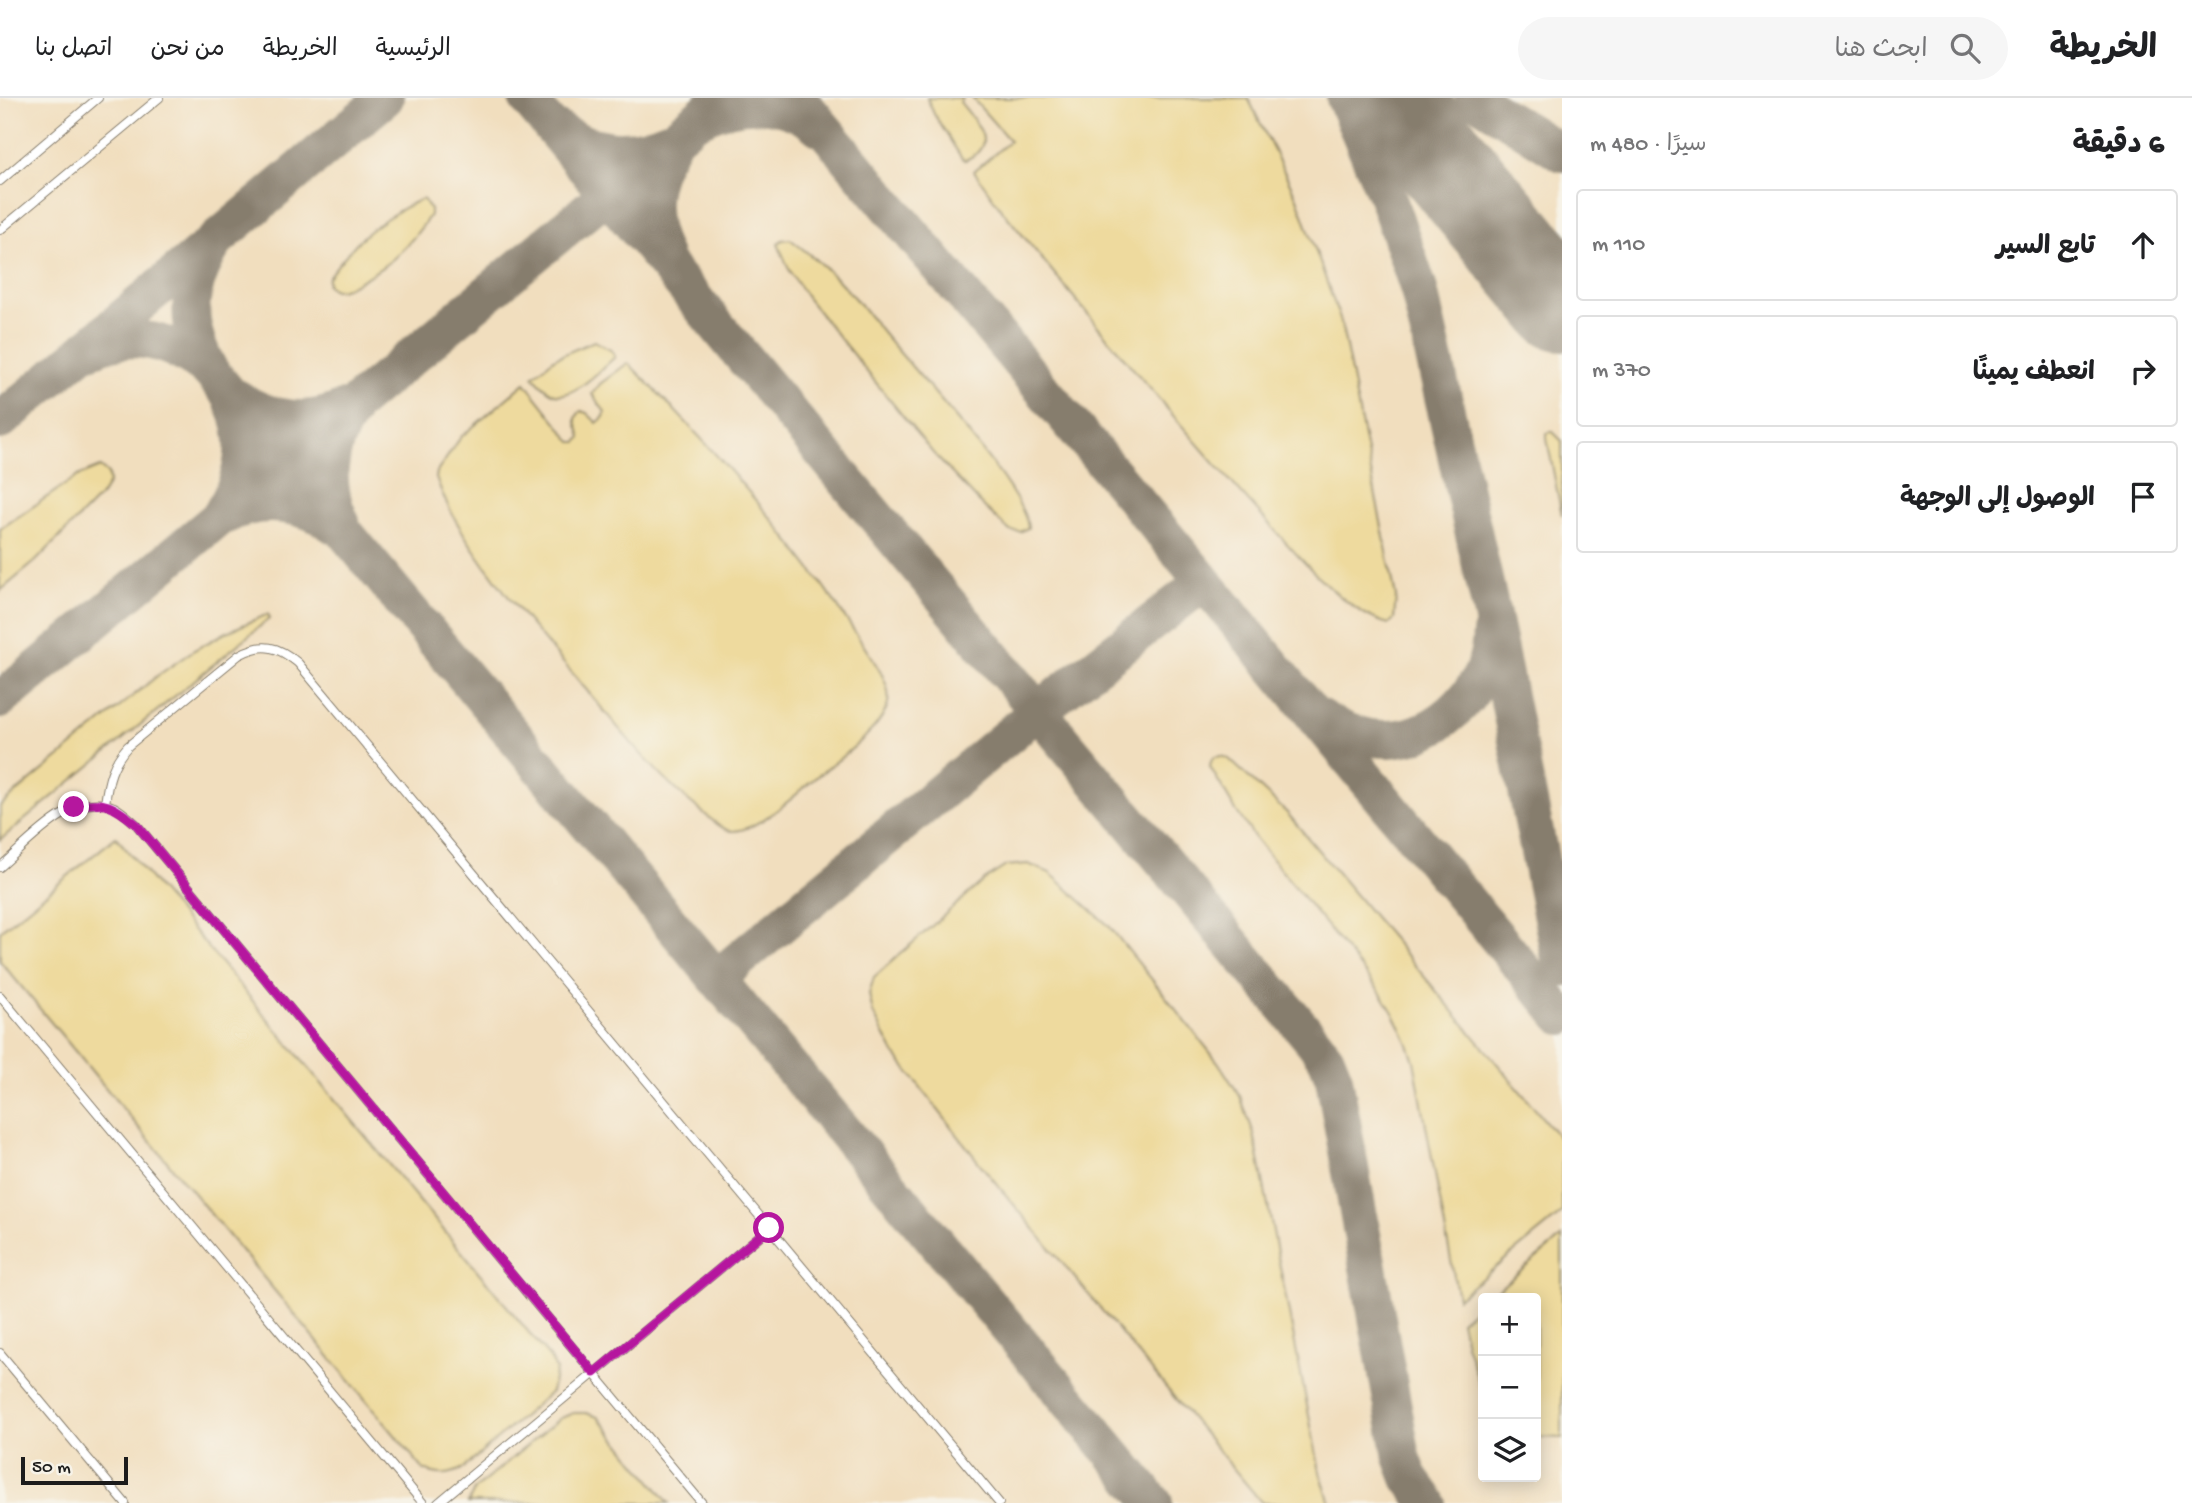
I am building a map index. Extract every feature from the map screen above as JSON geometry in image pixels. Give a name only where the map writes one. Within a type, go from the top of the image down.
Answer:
[{"type":"lane","points":[[0,181],[98,98]]},
{"type":"lane","points":[[0,230],[159,98]]},
{"type":"lane","points":[[105,804],[111,771],[128,746],[239,655],[261,647],[285,652],[306,673],[999,1503]]},
{"type":"lane","points":[[0,867],[58,817],[74,807],[88,803],[105,804],[116,808],[136,824],[702,1503]]},
{"type":"lane","points":[[0,996],[423,1503]]},
{"type":"lane","points":[[438,1503],[769,1228]]},
{"type":"lane","points":[[0,1353],[125,1503]]},
{"type":"sand","points":[[927,98],[963,98],[960,102],[977,124],[983,140],[976,154],[965,160],[961,157]]},
{"type":"sand","points":[[972,98],[1248,98],[1297,198],[1341,322],[1396,597],[1394,619],[1389,624],[1355,608],[1304,562],[1162,403],[1001,209],[974,171],[1010,141]]},
{"type":"sand","points":[[423,199],[430,209],[430,215],[394,258],[349,287],[336,290],[327,284],[328,277],[344,257],[375,226]]},
{"type":"sand","points":[[790,239],[854,297],[948,409],[1010,489],[1023,511],[1028,528],[1020,532],[1010,531],[932,452],[808,299],[790,272],[778,244],[782,240]]},
{"type":"sand","points":[[594,341],[612,351],[615,357],[579,388],[555,394],[533,376],[555,358]]},
{"type":"sand","points":[[628,363],[723,462],[782,532],[837,605],[876,664],[887,687],[888,703],[884,713],[868,734],[774,813],[737,831],[720,826],[683,796],[622,732],[525,618],[487,568],[458,525],[436,478],[437,472],[461,437],[525,383],[572,442],[577,442],[581,438],[576,418],[581,411],[597,423],[604,417],[605,412],[592,394],[600,384]]},
{"type":"sand","points":[[1552,431],[1562,441],[1562,516],[1547,439],[1547,434]]},
{"type":"sand","points":[[100,467],[108,474],[109,483],[102,494],[36,561],[0,591],[0,529],[78,476]]},
{"type":"sand","points":[[268,614],[270,618],[0,840],[0,806],[157,676],[194,650]]},
{"type":"sand","points":[[1215,757],[1229,759],[1287,813],[1562,1141],[1562,1213],[1458,1298],[1414,1061],[1403,1032],[1377,988],[1255,838],[1235,809],[1210,767]]},
{"type":"sand","points":[[116,837],[551,1359],[556,1370],[551,1392],[464,1468],[444,1474],[424,1470],[0,961],[0,931]]},
{"type":"sand","points":[[1028,864],[1050,873],[1109,926],[1218,1062],[1240,1096],[1254,1134],[1320,1472],[1330,1503],[1262,1503],[981,1165],[894,1053],[873,1013],[869,994],[874,977],[983,881],[1006,866]]},
{"type":"sand","points":[[1562,1237],[1562,1438],[1541,1437],[1541,1293],[1494,1293]]},
{"type":"sand","points":[[1478,1306],[1478,1379],[1466,1344],[1461,1321]]},
{"type":"sand","points":[[573,1413],[598,1417],[669,1503],[468,1503],[475,1489],[559,1419]]},
{"type":"taxiway","points":[[0,421],[385,98]]},
{"type":"taxiway","points":[[527,98],[1326,1058],[1334,1078],[1402,1457],[1410,1478],[1428,1503]]},
{"type":"taxiway","points":[[0,700],[722,98]]},
{"type":"taxiway","points":[[798,98],[1204,582],[1562,1016]]},
{"type":"taxiway","points":[[1345,98],[1388,199],[1419,290],[1492,615],[1562,968]]},
{"type":"taxiway","points":[[1474,98],[1562,153]]},
{"type":"taxiway","points":[[699,119],[730,108],[761,105],[791,111],[819,127]]},
{"type":"taxiway","points":[[555,128],[595,147],[610,149],[638,149],[667,140]]},
{"type":"taxiway","points":[[663,256],[653,227],[651,199],[657,171],[671,145]]},
{"type":"taxiway","points":[[214,243],[198,276],[191,307],[195,337],[210,371],[1154,1503]]},
{"type":"taxiway","points":[[89,350],[122,340],[153,341],[182,352],[210,371]]},
{"type":"taxiway","points":[[237,398],[263,412],[290,418],[318,417],[345,408]]},
{"type":"taxiway","points":[[223,511],[236,485],[243,458],[242,430],[233,403]]},
{"type":"taxiway","points":[[341,522],[332,495],[330,466],[336,439],[350,413]]},
{"type":"taxiway","points":[[226,515],[253,506],[282,505],[309,511],[334,525]]},
{"type":"taxiway","points":[[717,978],[1038,711],[1204,582]]},
{"type":"taxiway","points":[[1319,717],[1337,727],[1374,738],[1410,736],[1427,729],[1444,719],[1474,689],[1486,663],[1491,633]]},
{"type":"runway","points":[[1391,98],[1562,303]]},
{"type":"route","points":[[74,807],[88,803],[105,804],[116,808],[136,824],[594,1373],[769,1228]]}]
